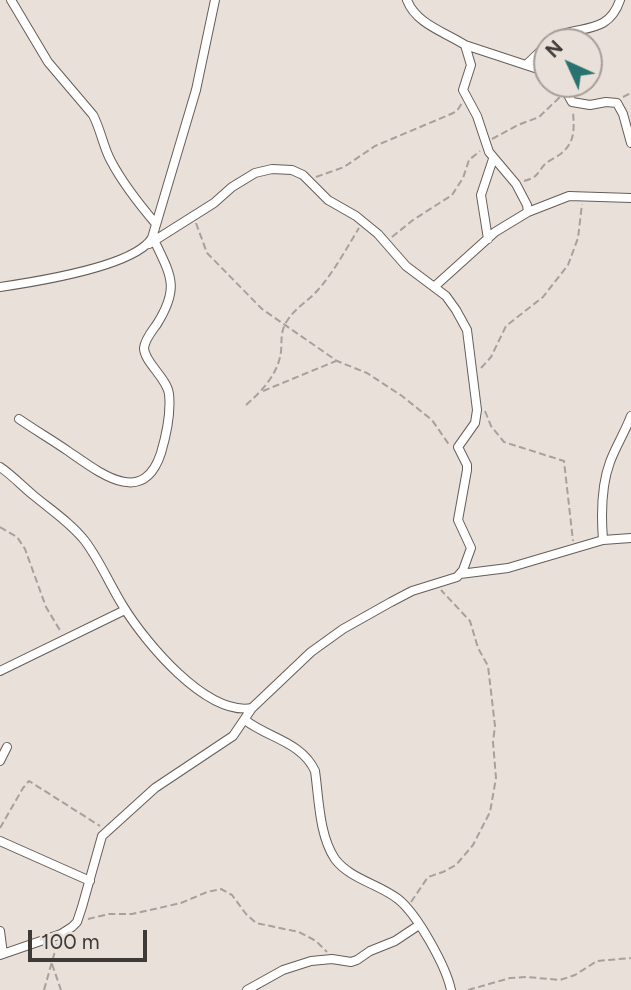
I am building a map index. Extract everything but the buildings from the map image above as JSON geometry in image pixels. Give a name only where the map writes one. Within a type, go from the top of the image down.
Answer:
[{"type":"street","points":[[11,0],[48,62],[93,115],[110,160],[133,197],[156,224]]},
{"type":"street","points":[[19,419],[102,475],[137,483],[154,471],[163,447],[169,393],[165,382],[144,351],[172,287],[172,277],[151,242],[196,90],[215,0]]},
{"type":"street","points":[[407,0],[413,11],[436,30],[465,45],[533,66]]},
{"type":"street","points":[[593,28],[616,11],[620,0]]},
{"type":"street","points":[[465,45],[471,65],[463,87],[466,96],[477,116],[493,159],[523,194],[528,212]]},
{"type":"street","points":[[527,64],[533,58]]},
{"type":"street","points":[[570,98],[572,102],[590,105],[617,103],[631,143]]},
{"type":"street","points":[[488,239],[481,195],[493,159]]},
{"type":"street","points":[[0,287],[82,272],[140,250],[254,173],[272,169],[292,170],[309,180],[328,200],[364,222],[405,266],[446,296],[467,330],[476,418],[458,447],[467,470],[458,520],[471,548],[459,574]]},
{"type":"street","points":[[434,287],[488,239],[528,212],[569,196],[631,198]]},
{"type":"street","points":[[603,540],[603,495],[606,476],[631,416]]},
{"type":"street","points":[[0,467],[86,543],[125,610],[158,653],[180,676],[216,702],[241,710],[252,708]]},
{"type":"street","points":[[1,933],[2,955],[61,934],[77,922],[99,841],[107,830],[155,788],[233,736],[252,708],[288,672],[342,629],[412,591],[459,574],[508,568],[603,540],[631,538]]},
{"type":"street","points":[[0,671],[125,610]]},
{"type":"street","points":[[245,720],[262,732],[298,749],[311,761],[326,839],[337,862],[351,873],[397,898],[408,908],[447,972],[451,990]]},
{"type":"street","points":[[0,761],[6,747]]},
{"type":"street","points":[[0,841],[90,881]]},
{"type":"street","points":[[247,990],[298,964],[332,959],[344,962],[357,960],[419,925]]},
{"type":"street","points":[[1,933],[15,950]]},
{"type":"path","points":[[617,103],[631,93]]},
{"type":"path","points":[[309,180],[344,167],[374,146],[450,114],[459,108],[466,96]]},
{"type":"path","points":[[385,243],[413,220],[452,195],[463,178],[469,160],[486,144],[518,125],[539,117],[555,98]]},
{"type":"path","points":[[516,184],[537,177],[546,163],[570,144],[575,133],[572,102]]},
{"type":"path","points":[[472,377],[491,357],[506,326],[543,297],[568,265],[578,238],[583,195]]},
{"type":"path","points":[[194,215],[207,253],[262,309],[337,361],[367,373],[402,396],[432,419],[454,452]]},
{"type":"path","points":[[246,405],[261,392],[278,363],[284,326],[292,313],[315,294],[364,222]]},
{"type":"path","points":[[261,392],[337,361]]},
{"type":"path","points":[[484,410],[491,426],[504,442],[564,461],[574,548]]},
{"type":"path","points":[[0,527],[18,537],[46,607],[65,638]]},
{"type":"path","points":[[408,908],[428,877],[443,873],[456,865],[473,845],[491,812],[496,778],[493,742],[495,726],[488,666],[478,648],[470,621],[434,585]]},
{"type":"path","points":[[0,828],[29,781],[107,830]]},
{"type":"path","points":[[77,922],[109,914],[132,914],[181,903],[207,892],[221,890],[232,895],[251,920],[310,937],[324,948],[332,959]]},
{"type":"path","points":[[44,990],[61,934]]},
{"type":"path","points":[[468,990],[510,978],[560,980],[575,975],[597,961],[631,958]]},
{"type":"path","points":[[52,963],[61,990]]}]
